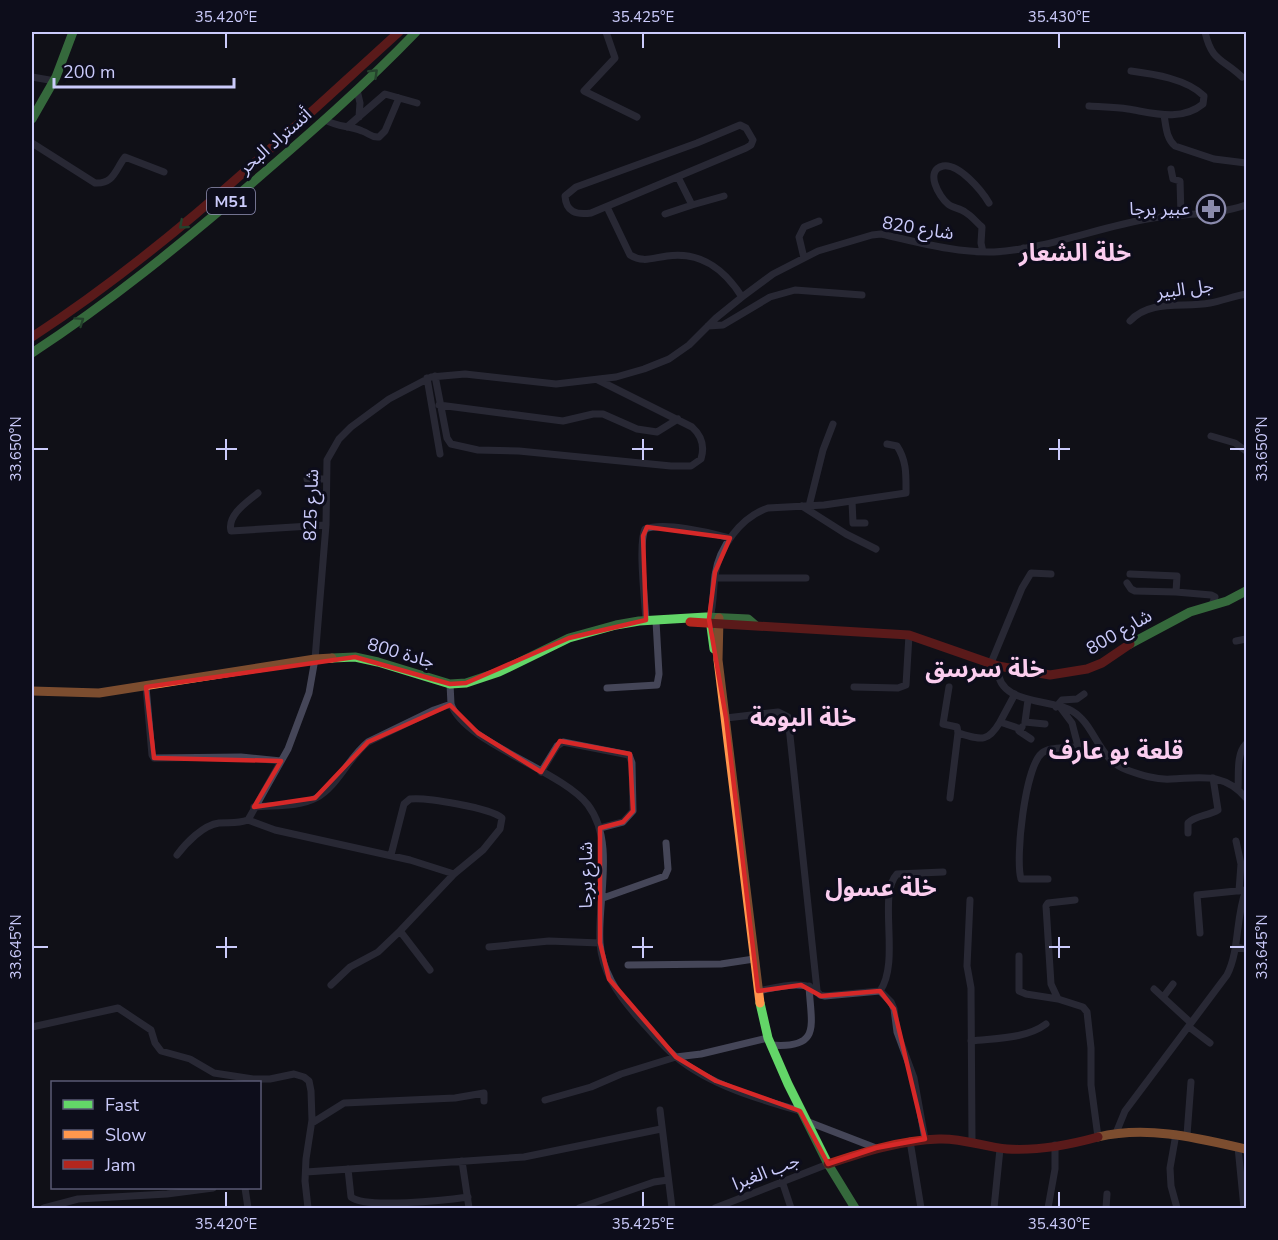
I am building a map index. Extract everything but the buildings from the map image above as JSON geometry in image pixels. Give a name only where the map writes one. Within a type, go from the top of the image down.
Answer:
[{"type":"main road","points":[[32,119],[55,81],[73,32]]},
{"type":"main road","name":"أتستراد البحر","points":[[32,337],[69,314],[128,271],[178,230],[399,32]]},
{"type":"main road","name":"أتستراد البحر","points":[[32,353],[79,322],[165,257],[325,120],[417,32]]},
{"type":"main road","name":"شارع 800","points":[[680,620],[748,619],[756,625],[909,635],[995,664],[1050,675],[1087,669],[1102,663],[1165,624],[1190,612],[1236,598],[1246,591]]},
{"type":"main road","name":"جادة 800","points":[[32,691],[99,693],[315,659],[355,657],[450,684],[466,683],[499,672],[550,646],[585,632],[616,625],[680,620]]},
{"type":"main road","points":[[715,621],[758,991],[769,1042],[800,1111],[855,1209]]},
{"type":"main road","points":[[828,1164],[876,1148],[944,1138],[972,1141],[1000,1149],[1055,1145],[1112,1134],[1176,1134],[1242,1148]]},
{"type":"street","points":[[606,32],[615,58],[584,91],[637,117]]},
{"type":"street","points":[[1205,32],[1211,52],[1218,60],[1242,77]]},
{"type":"street","points":[[1089,106],[1126,108],[1164,115],[1180,114],[1203,104],[1204,96],[1180,82],[1131,71]]},
{"type":"street","points":[[32,77],[55,81]]},
{"type":"street","points":[[357,90],[360,103],[359,117]]},
{"type":"street","points":[[347,127],[382,96],[388,94],[417,103]]},
{"type":"street","points":[[325,120],[338,127],[360,130],[375,138],[379,137],[386,131],[399,98]]},
{"type":"street","points":[[32,100],[42,105]]},
{"type":"street","points":[[1164,115],[1168,134],[1175,146],[1214,159],[1246,163]]},
{"type":"street","points":[[740,124],[751,134],[753,142],[746,148],[678,177],[591,213],[575,213],[567,208],[565,196],[576,187],[697,143],[740,124]]},
{"type":"street","points":[[32,143],[95,183],[105,183],[112,178],[125,157],[164,171]]},
{"type":"street","points":[[983,252],[982,227],[966,212],[948,205],[933,183],[938,168],[951,166],[979,187],[989,203]]},
{"type":"street","points":[[1171,169],[1173,180],[1180,181],[1181,215]]},
{"type":"street","points":[[678,177],[692,205]]},
{"type":"street","points":[[664,214],[724,196]]},
{"type":"street","name":"شارع 820","points":[[742,297],[773,274],[804,258],[843,243],[881,234],[953,249],[983,252],[1023,248],[1125,223],[1231,210],[1246,205]]},
{"type":"street","points":[[607,207],[630,255],[646,261],[677,255],[699,259],[709,263],[730,278],[742,297]]},
{"type":"street","points":[[804,258],[799,237],[804,227],[819,220]]},
{"type":"street","points":[[1023,248],[1026,257],[1031,258],[1036,255]]},
{"type":"street","points":[[708,326],[723,325],[770,297],[785,292],[795,290],[862,295]]},
{"type":"street","name":"جل البير","points":[[1130,321],[1135,315],[1155,306],[1210,303],[1246,294]]},
{"type":"street","name":"شارع 825","points":[[248,820],[288,749],[309,693],[315,659],[326,525],[328,456],[345,432],[389,399],[431,377],[465,374],[556,384],[598,380],[632,373],[669,359],[689,345],[742,297]]},
{"type":"street","points":[[431,377],[447,438],[451,444],[478,450],[519,451],[670,466],[691,466],[701,459],[703,446],[696,430],[598,380]]},
{"type":"street","points":[[431,377],[440,454]]},
{"type":"street","points":[[439,405],[563,421],[603,414],[637,429],[657,432],[678,419]]},
{"type":"street","points":[[806,506],[833,424]]},
{"type":"street","points":[[1211,436],[1235,443],[1246,451]]},
{"type":"street","points":[[715,621],[714,578],[719,560],[737,529],[760,511],[768,508],[852,501],[906,493],[906,467],[902,453],[897,446],[888,444]]},
{"type":"street","points":[[307,479],[326,479]]},
{"type":"street","points":[[258,493],[232,517],[231,531],[326,525]]},
{"type":"street","points":[[852,501],[853,523],[864,523]]},
{"type":"street","points":[[806,506],[846,534],[876,549]]},
{"type":"street","points":[[607,688],[657,685],[659,674],[643,555],[645,529],[653,527],[703,531],[730,538]]},
{"type":"street","points":[[1051,574],[1031,573],[1022,588],[995,664],[1001,682],[1015,694],[1029,700],[1074,712],[1112,763],[1124,769],[1156,778],[1203,776],[1213,778],[1238,788],[1246,798]]},
{"type":"street","points":[[1130,574],[1177,576],[1176,592]]},
{"type":"street","points":[[714,578],[806,578]]},
{"type":"street","points":[[1127,583],[1135,591],[1211,595],[1215,597],[1212,605]]},
{"type":"street","points":[[854,687],[898,688],[906,685],[909,635]]},
{"type":"street","points":[[1236,641],[1246,639]]},
{"type":"street","points":[[255,807],[295,804],[315,798],[326,790],[368,742],[451,704],[450,684]]},
{"type":"street","points":[[146,687],[154,758],[241,757],[281,761]]},
{"type":"street","points":[[949,687],[943,724],[957,727],[958,733],[950,798]]},
{"type":"street","points":[[958,733],[984,738],[991,736],[1015,694]]},
{"type":"street","points":[[1058,707],[1062,700],[1077,699],[1084,694]]},
{"type":"street","points":[[1029,700],[1023,725],[1019,731],[1031,739]]},
{"type":"street","name":"شارع برجا","points":[[451,704],[457,714],[497,747],[521,758],[580,796],[589,806],[600,828],[603,898],[600,943],[609,979],[627,1004],[676,1057],[716,1081],[800,1111]]},
{"type":"street","points":[[1048,879],[1021,879],[1019,852],[1021,825],[1029,782],[1040,754],[1046,750],[1078,746],[1079,743],[1072,723],[1058,707]]},
{"type":"street","points":[[545,1100],[591,1087],[621,1074],[676,1057],[769,1042],[799,1044],[808,1037],[811,1029],[813,988],[788,717],[778,712],[726,718]]},
{"type":"street","points":[[1000,722],[1023,725],[1045,724]]},
{"type":"street","points":[[542,772],[557,746],[563,742],[629,755],[632,763],[633,811],[623,822],[600,828]]},
{"type":"street","points":[[1238,788],[1241,749],[1246,744]]},
{"type":"street","points":[[1188,833],[1190,820],[1210,815],[1218,810],[1213,778]]},
{"type":"street","points":[[331,985],[350,966],[378,952],[454,874],[476,858],[497,833],[502,823],[500,816],[483,810],[410,799],[404,804],[391,855]]},
{"type":"street","points":[[177,855],[195,837],[212,825],[240,823],[248,820],[275,831],[391,855],[454,874]]},
{"type":"street","points":[[1112,1134],[1125,1112],[1227,975],[1233,960],[1240,906],[1245,890],[1236,841]]},
{"type":"street","points":[[603,898],[665,876],[668,868],[666,843]]},
{"type":"street","points":[[758,991],[789,986],[813,988],[820,995],[825,996],[880,990],[886,982],[888,972],[889,911],[892,882],[895,875],[943,872]]},
{"type":"street","points":[[1200,933],[1197,894],[1245,890]]},
{"type":"street","points":[[970,900],[967,966],[971,988],[972,1141]]},
{"type":"street","points":[[1058,999],[1052,984],[1046,906],[1048,903],[1075,900]]},
{"type":"street","points":[[400,931],[430,970]]},
{"type":"street","points":[[489,947],[549,941],[600,943]]},
{"type":"street","points":[[1235,947],[1246,949]]},
{"type":"street","points":[[1020,956],[1019,990],[1026,994],[1058,999],[1083,1007],[1087,1012],[1091,1048],[1091,1085],[1098,1137]]},
{"type":"street","points":[[628,965],[721,964],[754,959]]},
{"type":"street","points":[[1164,996],[1173,984]]},
{"type":"street","points":[[1154,988],[1210,1043]]},
{"type":"street","points":[[880,990],[894,1009],[897,1032],[914,1078],[925,1139]]},
{"type":"street","points":[[32,1027],[112,1008],[120,1009],[151,1030],[155,1043],[161,1051],[190,1059],[214,1073],[253,1079],[270,1079],[294,1074],[304,1077],[309,1081],[311,1091],[312,1123],[306,1172],[308,1209]]},
{"type":"street","points":[[971,1041],[1024,1034],[1038,1030],[1046,1024]]},
{"type":"street","points":[[1186,1135],[1191,1082]]},
{"type":"street","points":[[312,1123],[344,1103],[455,1098],[484,1093],[484,1101]]},
{"type":"street","points":[[660,1110],[672,1209]]},
{"type":"street","points":[[806,1121],[876,1148]]},
{"type":"street","points":[[306,1172],[525,1157],[661,1129]]},
{"type":"street","points":[[1176,1134],[1170,1168],[1171,1186],[1177,1209]]},
{"type":"street","points":[[910,1142],[921,1209]]},
{"type":"street","points":[[1048,1209],[1055,1169],[1055,1145]]},
{"type":"street","points":[[1242,1148],[1244,1209]]},
{"type":"street","points":[[994,1209],[1000,1149]]},
{"type":"street","points":[[462,1161],[469,1209]]},
{"type":"street","name":"جب الغبرا","points":[[715,1209],[828,1164]]},
{"type":"street","points":[[348,1169],[351,1197],[363,1202],[431,1201],[468,1197]]},
{"type":"street","points":[[579,1209],[654,1182],[668,1180]]},
{"type":"street","points":[[782,1181],[791,1209]]},
{"type":"street","points":[[44,1209],[78,1199],[167,1194],[205,1189]]},
{"type":"street","points":[[245,1189],[248,1209]]},
{"type":"street","points":[[1106,1209],[1107,1194]]},
{"type":"highlighted area","points":[[647,527],[730,538],[715,572],[709,619],[726,718],[758,991],[801,985],[821,996],[880,991],[894,1009],[925,1139],[876,1148],[828,1164],[800,1111],[716,1081],[676,1057],[609,979],[600,943],[600,828],[623,822],[633,811],[630,754],[560,741],[541,772],[478,733],[450,705],[368,742],[315,798],[254,807],[281,761],[154,758],[146,687],[355,657],[450,684],[466,683],[569,638],[646,620],[643,536]]},
{"type":"traffic: fast","points":[[32,119],[56,77],[73,32]]},
{"type":"traffic: fast","points":[[32,353],[117,293],[199,228],[336,110],[416,32]]},
{"type":"traffic: fast","points":[[1130,644],[1190,612],[1227,601],[1246,591]]},
{"type":"traffic: fast","points":[[332,658],[355,657],[450,684],[466,683],[499,672],[569,638],[616,625],[639,621],[706,617],[748,619],[755,625]]},
{"type":"traffic: fast","points":[[710,619],[714,649]]},
{"type":"traffic: fast","points":[[760,1003],[768,1038],[788,1084],[828,1164],[855,1208]]},
{"type":"traffic: slow","points":[[719,618],[718,660],[760,1003]]},
{"type":"traffic: slow","points":[[32,691],[99,693],[332,658]]},
{"type":"traffic: slow","points":[[1098,1137],[1135,1132],[1172,1134],[1246,1149]]},
{"type":"traffic: jam","points":[[32,337],[129,268],[222,192],[399,32]]},
{"type":"traffic: jam","points":[[690,622],[909,635],[998,666],[1050,675],[1087,669],[1102,663],[1130,644]]},
{"type":"traffic: jam","points":[[828,1164],[883,1147],[925,1140],[957,1140],[998,1148],[1030,1149],[1076,1143],[1098,1137]]},
{"type":"place","name":"عبير برجا","points":[[1211,209]]},
{"type":"district","name":"خلة الشعار","points":[[1075,253]]},
{"type":"district","name":"خلة سرسق","points":[[985,669]]},
{"type":"district","name":"خلة البومة","points":[[803,718]]},
{"type":"district","name":"قلعة بو عارف","points":[[1116,751]]},
{"type":"district","name":"خلة عسول","points":[[881,888]]}]
